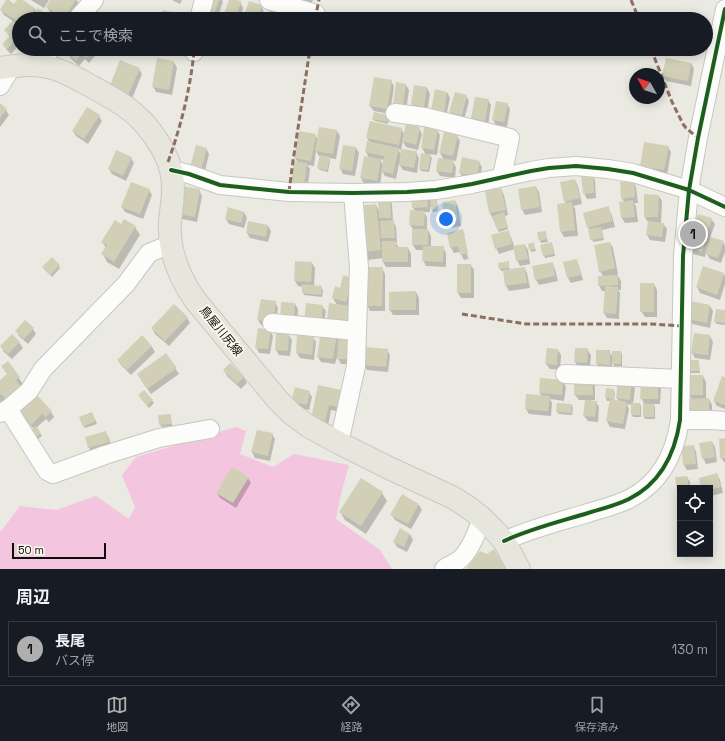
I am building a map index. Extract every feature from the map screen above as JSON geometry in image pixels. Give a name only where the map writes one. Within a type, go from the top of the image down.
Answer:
[{"type":"main road","name":"鳥屋川尻線","points":[[6,67],[44,57],[55,68],[71,75],[99,91],[131,111],[142,121],[154,136],[164,153],[171,170],[174,192],[170,229],[171,244],[180,274],[191,294],[277,399],[301,422],[388,468],[452,497],[468,507],[492,527],[504,541],[519,569]]},
{"type":"street","points":[[83,12],[94,0]]},
{"type":"street","points":[[201,12],[204,0]]},
{"type":"street","points":[[269,0],[309,12]]},
{"type":"street","points":[[504,541],[527,531],[630,499],[654,481],[668,462],[676,442],[680,420],[683,256],[689,190],[698,138],[725,9]]},
{"type":"street","points":[[0,86],[6,67]]},
{"type":"street","points":[[395,113],[425,117],[510,138],[502,177]]},
{"type":"street","points":[[171,170],[189,174],[220,185],[290,192],[353,193],[436,190],[549,168],[565,166],[582,167],[633,173],[689,190],[725,207]]},
{"type":"street","points":[[339,443],[356,366],[359,267],[353,193]]},
{"type":"street","points":[[171,244],[149,253],[126,284],[44,369],[29,391],[4,411],[47,471],[53,474],[105,455],[159,438],[210,429]]},
{"type":"street","points":[[272,323],[357,331]]},
{"type":"street","points":[[566,374],[680,379]]},
{"type":"street","points":[[680,420],[725,421]]},
{"type":"street","points":[[444,569],[459,560],[470,546],[482,518]]},
{"type":"shaded area","points":[[236,427],[246,431],[240,454],[273,467],[294,454],[349,465],[336,519],[380,550],[392,569],[0,569],[0,531],[20,506],[56,510],[96,496],[129,519],[135,507],[122,475],[136,457]]},
{"type":"building","points":[[6,0],[9,0],[14,4],[17,0],[23,0],[36,9],[34,12],[12,12],[12,18],[0,10]]},
{"type":"building","points":[[50,0],[76,0],[68,12],[54,12],[46,7]]},
{"type":"building","points":[[207,0],[219,0],[215,12],[203,11]]},
{"type":"building","points":[[229,0],[241,1],[238,12],[225,12]]},
{"type":"building","points":[[249,1],[262,5],[260,12],[245,12]]},
{"type":"building","points":[[271,4],[284,8],[283,12],[268,12]]},
{"type":"building","points":[[38,8],[43,12],[35,12]]},
{"type":"building","points":[[163,10],[173,12],[163,12]]},
{"type":"building","points":[[12,22],[12,44],[7,49],[2,44],[10,36],[4,30]]},
{"type":"building","points":[[70,56],[80,56],[76,61]]},
{"type":"building","points":[[157,58],[174,61],[169,90],[152,87]]},
{"type":"building","points":[[666,58],[691,63],[688,81],[665,77],[665,68],[664,68]]},
{"type":"building","points":[[120,60],[140,68],[128,96],[109,88]]},
{"type":"building","points":[[374,77],[392,80],[387,109],[369,106]]},
{"type":"building","points":[[396,82],[406,84],[403,106],[393,104]]},
{"type":"building","points":[[414,85],[427,87],[424,107],[411,104]]},
{"type":"building","points":[[435,89],[447,92],[444,113],[431,110]]},
{"type":"building","points":[[455,92],[467,95],[462,115],[449,112]]},
{"type":"building","points":[[475,97],[489,99],[485,121],[471,118]]},
{"type":"building","points":[[496,101],[508,103],[504,122],[492,120]]},
{"type":"building","points":[[0,103],[7,109],[0,118]]},
{"type":"building","points":[[87,107],[100,115],[84,139],[72,131]]},
{"type":"building","points":[[374,112],[389,115],[387,122],[372,119]]},
{"type":"building","points":[[370,121],[402,128],[399,145],[366,138]]},
{"type":"building","points":[[406,124],[420,127],[416,145],[402,141]]},
{"type":"building","points":[[319,127],[337,130],[333,154],[315,151]]},
{"type":"building","points":[[424,127],[438,129],[434,150],[421,148]]},
{"type":"building","points":[[299,131],[316,134],[311,161],[294,158]]},
{"type":"building","points":[[444,132],[458,135],[453,156],[439,153]]},
{"type":"building","points":[[367,141],[399,148],[393,174],[381,171],[384,156],[365,152]]},
{"type":"building","points":[[644,142],[669,146],[664,170],[640,166]]},
{"type":"building","points":[[196,145],[207,148],[200,174],[189,171]]},
{"type":"building","points":[[343,145],[356,147],[352,171],[339,169]]},
{"type":"building","points":[[401,149],[417,151],[414,168],[399,165]]},
{"type":"building","points":[[116,150],[132,157],[123,176],[108,169]]},
{"type":"building","points":[[421,153],[431,155],[428,170],[419,169]]},
{"type":"building","points":[[320,155],[330,157],[327,170],[317,168]]},
{"type":"building","points":[[364,156],[381,159],[377,181],[360,178]]},
{"type":"building","points":[[462,157],[480,161],[477,176],[459,173]]},
{"type":"building","points":[[438,158],[454,160],[452,173],[436,171]]},
{"type":"building","points":[[294,161],[307,163],[304,186],[291,185]]},
{"type":"building","points":[[593,174],[594,193],[583,194],[581,175]]},
{"type":"building","points":[[575,179],[580,198],[564,202],[560,182]]},
{"type":"building","points":[[634,180],[635,197],[621,199],[620,182]]},
{"type":"building","points":[[131,182],[150,189],[140,214],[121,207]]},
{"type":"building","points":[[182,186],[200,189],[195,217],[178,214]]},
{"type":"building","points":[[536,186],[540,207],[521,210],[518,189]]},
{"type":"building","points":[[501,188],[506,210],[489,213],[485,191]]},
{"type":"building","points":[[644,194],[659,195],[658,217],[644,217]]},
{"type":"building","points":[[411,195],[427,195],[428,207],[412,208]]},
{"type":"building","points":[[378,198],[390,198],[391,218],[379,218]]},
{"type":"building","points":[[436,198],[438,209],[431,210],[430,199]]},
{"type":"building","points":[[455,200],[458,220],[446,222],[442,202]]},
{"type":"building","points":[[633,200],[635,217],[621,218],[619,202]]},
{"type":"building","points":[[572,202],[575,230],[560,232],[557,204]]},
{"type":"building","points":[[376,204],[381,250],[362,252],[357,206]]},
{"type":"building","points":[[609,206],[612,221],[587,228],[583,213]]},
{"type":"building","points":[[228,207],[244,212],[241,223],[225,219]]},
{"type":"building","points":[[410,210],[425,211],[424,226],[409,225]]},
{"type":"building","points":[[504,212],[508,227],[497,230],[492,216]]},
{"type":"building","points":[[698,214],[712,218],[702,252],[688,248]]},
{"type":"building","points":[[124,219],[136,226],[114,262],[101,254],[107,245],[101,242],[115,220],[121,224]]},
{"type":"building","points":[[394,220],[395,238],[381,238],[380,221]]},
{"type":"building","points":[[248,221],[268,225],[266,237],[246,233]]},
{"type":"building","points":[[648,221],[664,223],[662,237],[646,235]]},
{"type":"building","points":[[601,227],[603,238],[590,240],[588,229]]},
{"type":"building","points":[[412,229],[428,229],[428,245],[412,245]]},
{"type":"building","points":[[463,229],[468,253],[460,255],[458,246],[450,248],[447,233]]},
{"type":"building","points":[[509,230],[512,244],[495,249],[491,235]]},
{"type":"building","points":[[546,231],[547,239],[539,241],[537,232]]},
{"type":"building","points":[[711,237],[724,241],[718,258],[705,254]]},
{"type":"building","points":[[382,241],[396,241],[396,247],[408,247],[408,262],[382,262]]},
{"type":"building","points":[[534,242],[535,249],[529,250],[528,244]]},
{"type":"building","points":[[552,242],[554,254],[543,256],[540,245]]},
{"type":"building","points":[[610,242],[615,268],[599,272],[594,245]]},
{"type":"building","points":[[525,244],[528,259],[516,261],[513,246]]},
{"type":"building","points":[[423,246],[444,246],[443,262],[422,261]]},
{"type":"building","points":[[52,257],[60,265],[50,275],[42,267]]},
{"type":"building","points":[[577,259],[581,275],[567,278],[563,262]]},
{"type":"building","points":[[295,261],[312,262],[311,282],[294,281]]},
{"type":"building","points":[[509,261],[509,268],[499,269],[498,263]]},
{"type":"building","points":[[553,262],[555,276],[535,280],[532,266]]},
{"type":"building","points":[[457,264],[471,264],[471,293],[457,293]]},
{"type":"building","points":[[703,266],[724,273],[717,295],[696,287]]},
{"type":"building","points":[[367,267],[383,267],[382,306],[366,306]]},
{"type":"building","points":[[525,267],[527,283],[505,286],[503,270]]},
{"type":"building","points":[[343,275],[352,278],[346,302],[332,298],[335,286],[340,288]]},
{"type":"building","points":[[618,275],[618,285],[598,286],[598,276]]},
{"type":"building","points":[[640,283],[654,283],[654,312],[640,312]]},
{"type":"building","points":[[302,284],[322,286],[321,295],[302,293]]},
{"type":"building","points":[[605,286],[618,287],[616,314],[603,313]]},
{"type":"building","points":[[416,291],[416,310],[389,310],[389,292]]},
{"type":"building","points":[[261,299],[276,301],[273,322],[257,320]]},
{"type":"building","points":[[691,301],[710,305],[707,323],[688,319]]},
{"type":"building","points":[[281,302],[295,303],[294,322],[280,321]]},
{"type":"building","points":[[306,303],[323,305],[321,325],[304,322]]},
{"type":"building","points":[[329,303],[350,306],[347,323],[327,320]]},
{"type":"building","points":[[174,304],[188,317],[165,341],[151,328]]},
{"type":"building","points":[[716,309],[725,310],[725,323],[714,322]]},
{"type":"building","points":[[25,320],[34,328],[24,339],[15,331]]},
{"type":"building","points":[[258,328],[271,330],[268,349],[255,348]]},
{"type":"building","points":[[321,331],[337,333],[333,359],[317,357]]},
{"type":"building","points":[[276,333],[289,333],[288,351],[275,350]]},
{"type":"building","points":[[694,333],[710,335],[708,355],[691,353]]},
{"type":"building","points":[[12,334],[20,342],[8,354],[0,346]]},
{"type":"building","points":[[297,334],[314,336],[312,355],[296,353]]},
{"type":"building","points":[[339,334],[348,334],[346,359],[337,359]]},
{"type":"building","points":[[142,335],[152,346],[127,370],[117,360]]},
{"type":"building","points":[[365,347],[388,349],[386,367],[363,365]]},
{"type":"building","points":[[547,348],[558,349],[557,365],[545,364]]},
{"type":"building","points":[[575,348],[588,348],[587,363],[574,362]]},
{"type":"building","points":[[596,350],[610,350],[610,365],[596,364]]},
{"type":"building","points":[[612,351],[621,351],[621,364],[612,364]]},
{"type":"building","points":[[166,353],[177,368],[147,389],[137,374]]},
{"type":"building","points":[[689,360],[699,360],[699,371],[689,371]]},
{"type":"building","points":[[8,361],[20,377],[16,380],[23,389],[7,401],[1,394],[0,395],[0,380],[7,374],[1,366]]},
{"type":"building","points":[[230,363],[244,377],[237,384],[223,370]]},
{"type":"building","points":[[688,375],[703,375],[703,395],[688,395]]},
{"type":"building","points":[[722,376],[725,377],[725,405],[713,401]]},
{"type":"building","points":[[540,378],[563,380],[562,395],[539,393]]},
{"type":"building","points":[[574,378],[592,378],[593,395],[574,395]]},
{"type":"building","points":[[618,380],[632,382],[630,400],[616,398]]},
{"type":"building","points":[[641,382],[658,382],[658,399],[640,399]]},
{"type":"building","points":[[318,385],[341,390],[338,407],[329,405],[325,421],[311,418]]},
{"type":"building","points":[[295,387],[310,391],[307,405],[291,402]]},
{"type":"building","points":[[606,388],[614,389],[614,399],[605,398]]},
{"type":"building","points":[[144,390],[153,400],[147,406],[138,395]]},
{"type":"building","points":[[34,392],[52,411],[46,417],[42,414],[31,425],[16,409]]},
{"type":"building","points":[[526,394],[550,396],[548,411],[525,409]]},
{"type":"building","points":[[709,398],[709,412],[689,412],[689,399]]},
{"type":"building","points":[[610,399],[627,402],[623,424],[606,421]]},
{"type":"building","points":[[585,400],[597,401],[595,417],[583,416]]},
{"type":"building","points":[[557,403],[572,404],[571,413],[556,412]]},
{"type":"building","points":[[631,403],[640,403],[640,415],[631,415]]},
{"type":"building","points":[[643,403],[654,404],[654,417],[643,417]]},
{"type":"building","points":[[92,412],[96,421],[83,427],[79,417]]},
{"type":"building","points":[[171,414],[171,424],[159,425],[158,415]]},
{"type":"building","points":[[36,426],[41,433],[33,440],[27,433]]},
{"type":"building","points":[[257,430],[273,433],[268,456],[251,452]]},
{"type":"building","points":[[106,431],[109,442],[88,448],[85,437]]},
{"type":"building","points":[[725,438],[725,458],[720,458],[719,439]]},
{"type":"building","points":[[712,441],[715,457],[702,459],[699,443]]},
{"type":"building","points":[[694,445],[696,464],[683,465],[681,446]]},
{"type":"building","points":[[232,467],[249,477],[233,503],[216,493]]},
{"type":"building","points":[[717,473],[721,487],[713,489],[713,485],[700,485],[699,478]]},
{"type":"building","points":[[687,476],[688,485],[677,485],[677,492],[675,477]]},
{"type":"building","points":[[361,478],[383,492],[361,526],[339,512]]},
{"type":"building","points":[[402,494],[419,504],[408,524],[390,515]]},
{"type":"building","points":[[400,528],[410,534],[404,547],[393,542]]},
{"type":"building","points":[[494,549],[506,569],[466,569],[480,551],[487,554]]},
{"type":"marked path","points":[[316,12],[319,0]]},
{"type":"marked path","points":[[631,0],[636,12]]},
{"type":"marked path","points":[[168,162],[184,108],[193,56]]},
{"type":"marked path","points":[[289,192],[309,56]]},
{"type":"marked path","points":[[654,56],[672,102],[683,124],[698,138]]},
{"type":"marked path","points":[[462,314],[526,324],[651,324],[682,326]]},
{"type":"cycle path","points":[[504,541],[534,529],[613,506],[629,499],[650,485],[665,466],[670,456],[678,432],[680,420],[683,256],[689,190],[698,138],[725,9]]},
{"type":"cycle path","points":[[171,170],[189,174],[220,185],[289,192],[353,193],[436,190],[531,171],[576,166],[633,173],[689,190],[725,207]]},
{"type":"place","name":"長尾","points":[[693,234]]}]
